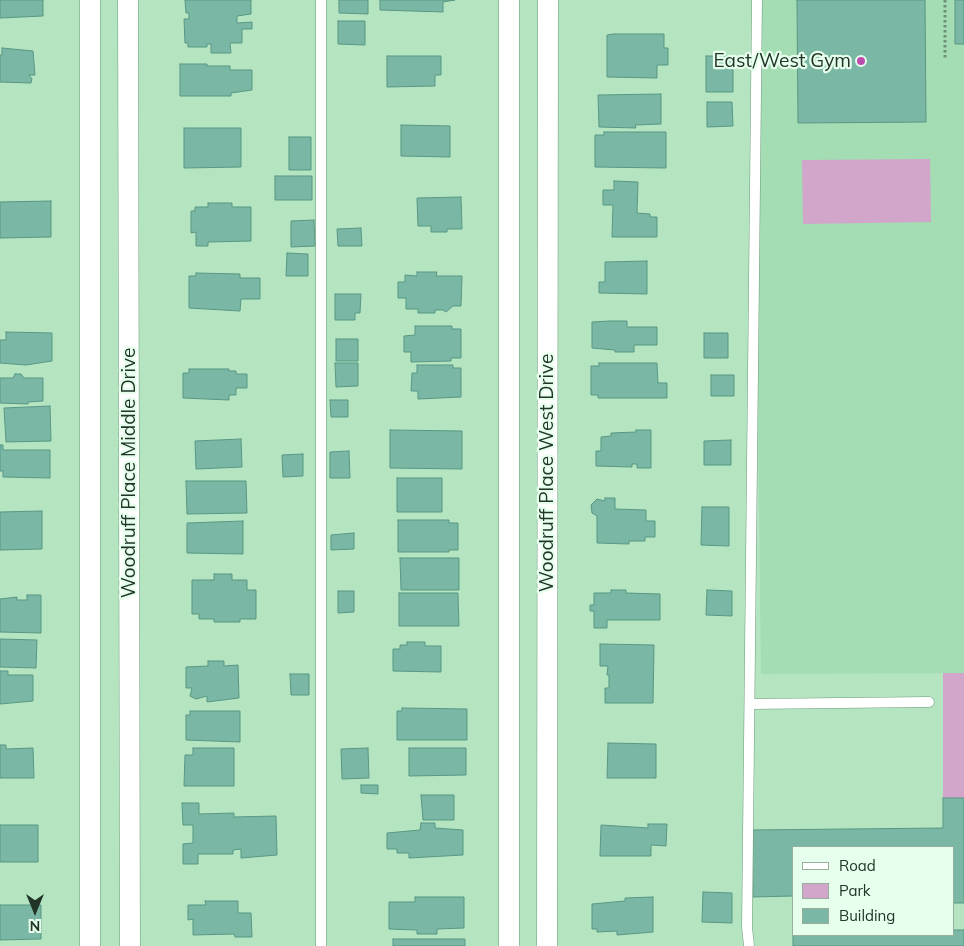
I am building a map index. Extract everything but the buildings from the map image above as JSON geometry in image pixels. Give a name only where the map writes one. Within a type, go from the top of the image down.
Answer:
[{"type":"street","name":"Woodruff Place Middle Drive","points":[[90,0],[90,946]]},
{"type":"street","name":"Woodruff Place Middle Drive","points":[[128,0],[130,946]]},
{"type":"street","name":"Woodruff Place West Drive","points":[[508,0],[509,946]]},
{"type":"street","name":"Woodruff Place West Drive","points":[[547,946],[548,0]]},
{"type":"lane","points":[[321,0],[321,946]]},
{"type":"lane","points":[[749,946],[747,927],[757,0]]},
{"type":"lane","points":[[750,704],[929,702]]},
{"type":"path","points":[[945,0],[945,58]]},
{"type":"shaded area","points":[[753,0],[964,0],[964,673],[761,674]]},
{"type":"green space","points":[[930,159],[931,222],[803,224],[802,160]]},
{"type":"green space","points":[[943,673],[964,673],[964,798],[943,798]]},
{"type":"place","name":"East/West Gym","points":[[861,61]]}]
